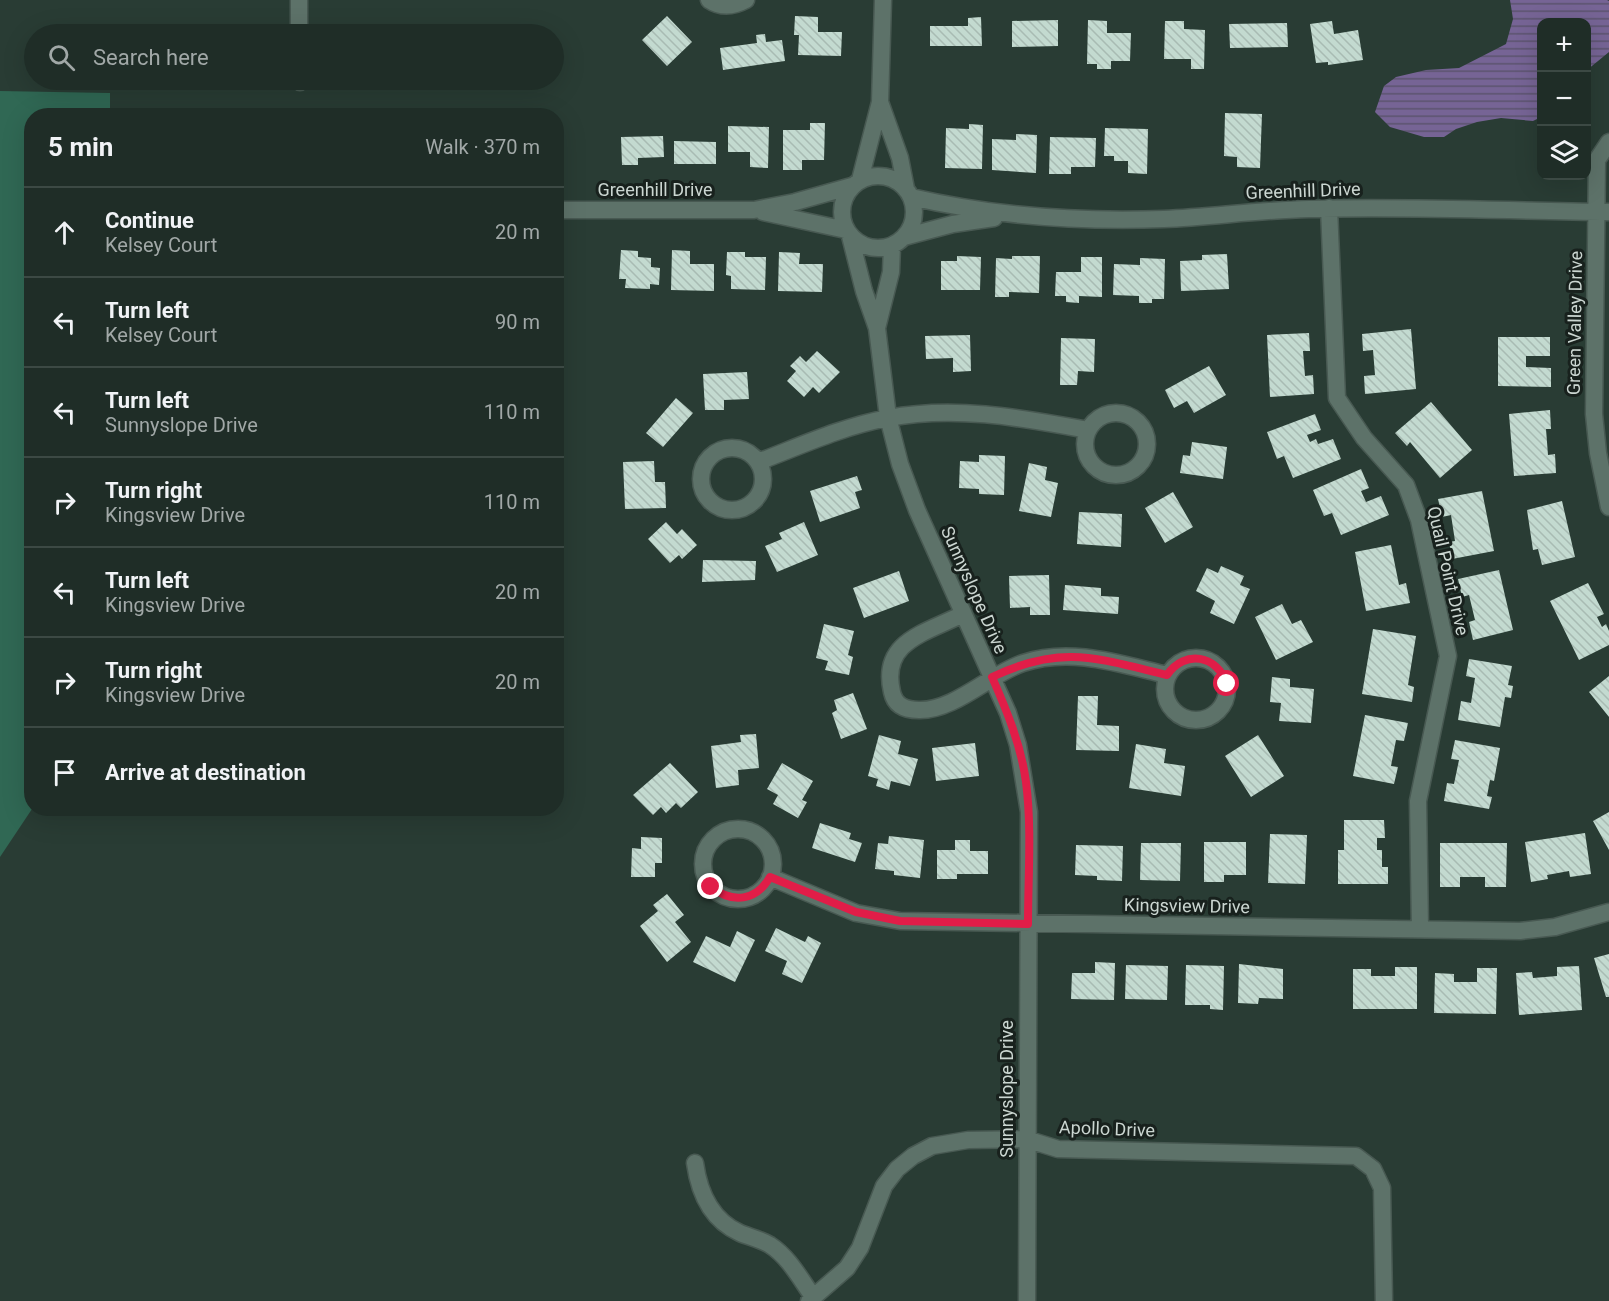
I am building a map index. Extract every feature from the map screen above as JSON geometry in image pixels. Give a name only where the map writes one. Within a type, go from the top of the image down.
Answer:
[{"type":"street","points":[[299,0],[299,24]]},
{"type":"street","points":[[709,0],[723,6],[734,6],[746,0]]},
{"type":"street","points":[[880,102],[900,158],[914,219],[898,242],[877,249],[867,247],[848,233],[841,212],[846,193],[856,183],[880,102],[883,0]]},
{"type":"street","name":"Green Valley Drive","points":[[1609,142],[1597,160],[1602,212],[1594,414],[1598,453],[1609,507]]},
{"type":"street","points":[[856,183],[880,176],[890,178],[908,193]]},
{"type":"street","name":"Greenhill Drive","points":[[754,210],[816,197],[856,183]]},
{"type":"street","name":"Greenhill Drive","points":[[908,193],[949,206],[1012,215],[1164,219],[1329,208],[1602,212]]},
{"type":"street","name":"Quail Point Drive","points":[[1329,208],[1337,398],[1364,438],[1406,485],[1419,520],[1448,656],[1418,801],[1420,929]]},
{"type":"street","name":"Greenhill Drive","points":[[564,210],[754,210],[820,222],[848,233]]},
{"type":"street","name":"Greenhill Drive","points":[[898,242],[953,224],[1012,215]]},
{"type":"street","name":"Sunnyslope Drive","points":[[848,233],[877,328],[888,417],[900,464],[917,510],[1015,734],[1026,780],[1029,812],[1027,1301]]},
{"type":"street","name":"Sunnyslope Drive","points":[[877,328],[898,242]]},
{"type":"street","points":[[758,462],[834,433],[888,417],[940,413],[1001,415],[1088,430]]},
{"type":"street","points":[[963,614],[907,643],[895,652],[890,666],[890,682],[894,700],[904,709],[921,711],[943,705],[1022,663],[1056,656],[1098,659],[1167,675]]},
{"type":"street","points":[[728,831],[750,832],[767,845],[773,866],[770,877],[755,895],[744,899],[732,898],[711,887],[705,876],[705,853],[710,843],[728,831]]},
{"type":"street","name":"Kingsview Drive","points":[[770,877],[856,912],[900,921],[1520,931],[1555,927],[1609,912]]},
{"type":"street","name":"Apollo Drive","points":[[812,1299],[847,1268],[860,1248],[884,1185],[897,1169],[913,1156],[932,1146],[952,1141],[1026,1139],[1058,1149],[1356,1156],[1373,1169],[1382,1188],[1384,1301]]},
{"type":"street","points":[[695,1163],[698,1183],[712,1212],[725,1224],[770,1245],[784,1257],[812,1299]]},
{"type":"green space","points":[[0,91],[110,93],[110,108],[24,108],[24,816],[27,816],[0,857]]},
{"type":"shaded area","points":[[1510,0],[1607,0],[1609,1],[1609,52],[1591,67],[1591,18],[1537,18],[1537,119],[1533,121],[1501,118],[1477,122],[1456,129],[1444,137],[1424,137],[1390,127],[1375,112],[1384,86],[1396,77],[1426,70],[1459,68],[1506,44],[1513,19]]},
{"type":"building","points":[[667,16],[692,42],[667,66],[642,40]]},
{"type":"building","points":[[795,16],[818,17],[818,32],[842,32],[841,56],[798,55],[799,35],[794,35]]},
{"type":"building","points":[[981,17],[982,46],[930,46],[930,26],[968,26],[968,18]]},
{"type":"building","points":[[1058,20],[1058,46],[1012,47],[1012,21]]},
{"type":"building","points":[[1088,20],[1107,21],[1107,33],[1131,33],[1130,61],[1111,61],[1111,69],[1097,69],[1097,64],[1087,64]]},
{"type":"building","points":[[1165,21],[1184,21],[1184,29],[1205,30],[1204,69],[1191,69],[1191,59],[1164,59]]},
{"type":"building","points":[[1332,21],[1334,34],[1358,30],[1363,60],[1328,65],[1328,62],[1316,63],[1310,24]]},
{"type":"building","points":[[1287,23],[1288,47],[1230,48],[1229,24]]},
{"type":"building","points":[[765,34],[766,42],[782,40],[785,61],[723,70],[720,48],[757,43],[756,35]]},
{"type":"building","points":[[1225,113],[1262,114],[1260,168],[1237,167],[1237,157],[1224,156]]},
{"type":"building","points":[[810,123],[825,123],[824,160],[802,160],[802,170],[783,170],[783,130],[810,130]]},
{"type":"building","points":[[969,124],[983,125],[982,169],[945,168],[946,128],[969,129]]},
{"type":"building","points":[[728,126],[769,127],[768,168],[750,167],[750,152],[728,152]]},
{"type":"building","points":[[1105,128],[1148,129],[1147,174],[1128,173],[1128,161],[1114,161],[1114,156],[1104,156]]},
{"type":"building","points":[[1016,134],[1037,135],[1036,173],[992,170],[992,139],[1016,140]]},
{"type":"building","points":[[663,136],[664,157],[638,158],[638,165],[622,165],[621,137]]},
{"type":"building","points":[[1050,137],[1096,138],[1095,167],[1071,167],[1071,174],[1049,174]]},
{"type":"building","points":[[674,141],[716,142],[716,164],[674,164]]},
{"type":"building","points":[[621,250],[638,251],[638,257],[651,258],[651,267],[660,268],[659,285],[650,284],[650,289],[625,288],[626,279],[619,279]]},
{"type":"building","points":[[672,250],[690,251],[690,264],[714,264],[714,291],[671,290]]},
{"type":"building","points":[[727,252],[745,252],[745,257],[766,257],[765,290],[731,289],[731,276],[726,275]]},
{"type":"building","points":[[779,252],[800,253],[799,264],[823,264],[822,292],[778,291]]},
{"type":"building","points":[[1227,254],[1229,289],[1181,291],[1180,261],[1202,260],[1202,255]]},
{"type":"building","points":[[957,256],[981,257],[980,290],[941,290],[941,261],[957,261]]},
{"type":"building","points":[[1012,256],[1040,256],[1039,293],[1009,292],[1009,297],[995,297],[996,258],[1012,259]]},
{"type":"building","points":[[1081,257],[1102,257],[1102,297],[1079,296],[1079,303],[1066,302],[1066,296],[1055,296],[1056,272],[1081,272]]},
{"type":"building","points":[[1140,258],[1165,259],[1164,299],[1152,299],[1152,303],[1139,303],[1139,296],[1113,295],[1114,264],[1140,265]]},
{"type":"building","points":[[1411,329],[1416,389],[1365,394],[1364,376],[1375,375],[1373,350],[1363,351],[1362,334]]},
{"type":"building","points":[[1309,333],[1310,351],[1303,351],[1305,376],[1313,375],[1314,394],[1270,397],[1267,335]]},
{"type":"building","points":[[970,335],[971,371],[953,372],[953,358],[926,359],[925,336]]},
{"type":"building","points":[[1498,337],[1550,337],[1550,356],[1526,356],[1526,367],[1551,368],[1551,387],[1498,386]]},
{"type":"building","points":[[1061,338],[1095,339],[1094,372],[1078,371],[1077,385],[1060,385]]},
{"type":"building","points":[[817,351],[840,372],[819,393],[813,387],[804,397],[787,381],[796,371],[790,366],[800,356],[806,362]]},
{"type":"building","points":[[1209,366],[1226,395],[1194,413],[1187,401],[1174,408],[1165,390]]},
{"type":"building","points":[[747,372],[749,399],[724,400],[724,410],[705,410],[703,374]]},
{"type":"building","points":[[676,398],[693,413],[663,447],[646,433]]},
{"type":"building","points":[[1431,402],[1472,450],[1440,478],[1410,442],[1407,446],[1395,433]]},
{"type":"building","points":[[1550,410],[1551,429],[1546,429],[1548,455],[1555,454],[1556,473],[1514,476],[1509,414]]},
{"type":"building","points":[[1315,414],[1321,430],[1307,435],[1310,442],[1316,439],[1318,444],[1333,439],[1341,459],[1293,478],[1284,456],[1277,459],[1267,432]]},
{"type":"building","points":[[1192,442],[1227,447],[1223,479],[1180,473],[1183,455],[1190,456]]},
{"type":"building","points":[[979,455],[1005,456],[1004,495],[979,494],[979,489],[959,488],[960,461],[979,462]]},
{"type":"building","points":[[654,461],[655,482],[665,482],[666,508],[625,509],[623,462]]},
{"type":"building","points":[[1029,463],[1047,467],[1045,480],[1058,483],[1051,517],[1019,511]]},
{"type":"building","points":[[1361,469],[1369,488],[1361,491],[1366,502],[1381,496],[1389,515],[1341,535],[1332,513],[1324,516],[1313,490]]},
{"type":"building","points":[[857,476],[862,490],[855,492],[860,508],[820,522],[810,491]]},
{"type":"building","points":[[1482,491],[1494,551],[1452,559],[1449,542],[1455,541],[1451,515],[1442,517],[1438,499]]},
{"type":"building","points":[[1173,492],[1193,527],[1165,543],[1145,508]]},
{"type":"building","points":[[1562,501],[1575,557],[1542,565],[1538,549],[1533,550],[1527,510]]},
{"type":"building","points":[[1079,512],[1122,514],[1121,547],[1077,544]]},
{"type":"building","points":[[666,522],[677,534],[682,529],[697,545],[682,559],[679,555],[670,563],[648,539]]},
{"type":"building","points":[[804,522],[818,555],[777,572],[765,546],[782,539],[779,533]]},
{"type":"building","points":[[1391,545],[1399,585],[1406,583],[1410,603],[1366,611],[1355,552]]},
{"type":"building","points":[[703,560],[756,561],[755,580],[702,582]]},
{"type":"building","points":[[1221,566],[1244,576],[1240,585],[1250,589],[1234,624],[1210,613],[1215,601],[1196,591],[1207,568],[1218,573]]},
{"type":"building","points":[[1499,570],[1513,630],[1473,640],[1469,622],[1475,620],[1469,595],[1462,597],[1458,579]]},
{"type":"building","points":[[899,571],[909,601],[864,618],[853,588]]},
{"type":"building","points":[[1049,575],[1050,615],[1030,615],[1030,607],[1010,608],[1009,576]]},
{"type":"building","points":[[1588,583],[1604,614],[1597,617],[1602,627],[1606,624],[1609,631],[1609,645],[1579,660],[1550,601]]},
{"type":"building","points":[[1065,585],[1101,588],[1101,596],[1119,597],[1118,614],[1063,610]]},
{"type":"building","points":[[1282,604],[1292,624],[1301,620],[1313,642],[1276,660],[1255,617]]},
{"type":"building","points":[[824,624],[854,631],[848,655],[853,657],[849,675],[825,670],[828,661],[816,658]]},
{"type":"building","points":[[1373,629],[1416,636],[1408,685],[1414,687],[1412,702],[1362,694]]},
{"type":"building","points":[[1469,659],[1512,666],[1508,685],[1513,686],[1511,698],[1505,697],[1500,727],[1458,720],[1461,701],[1471,703],[1475,678],[1466,676]]},
{"type":"building","points":[[1609,676],[1609,717],[1589,692]]},
{"type":"building","points":[[1272,677],[1290,679],[1290,687],[1314,689],[1311,723],[1279,721],[1281,703],[1270,702]]},
{"type":"building","points":[[853,693],[867,729],[841,739],[832,713],[837,710],[834,700]]},
{"type":"building","points":[[1078,696],[1098,696],[1097,725],[1119,726],[1119,751],[1076,750]]},
{"type":"building","points":[[1365,715],[1408,723],[1404,741],[1396,740],[1391,766],[1398,767],[1394,784],[1353,776]]},
{"type":"building","points":[[756,734],[759,768],[738,770],[739,785],[716,788],[711,746],[741,742],[740,735]]},
{"type":"building","points":[[879,735],[901,741],[898,754],[918,759],[910,786],[891,781],[889,790],[876,786],[878,779],[868,776]]},
{"type":"building","points":[[1258,735],[1284,776],[1251,797],[1225,756]]},
{"type":"building","points":[[1455,740],[1500,748],[1494,781],[1490,780],[1487,796],[1492,797],[1489,809],[1444,801],[1447,783],[1454,784],[1459,760],[1451,759]]},
{"type":"building","points":[[975,743],[979,776],[936,781],[932,748]]},
{"type":"building","points":[[1136,744],[1166,749],[1164,763],[1185,766],[1181,796],[1129,788]]},
{"type":"building","points":[[670,763],[698,792],[681,808],[676,803],[666,813],[661,807],[653,815],[633,795]]},
{"type":"building","points":[[782,763],[813,781],[802,800],[807,802],[798,818],[773,804],[778,795],[767,789]]},
{"type":"building","points":[[1609,812],[1609,850],[1593,821]]},
{"type":"building","points":[[1344,820],[1384,820],[1385,838],[1377,838],[1377,850],[1382,850],[1382,867],[1388,867],[1388,884],[1338,884],[1338,850],[1344,850]]},
{"type":"building","points":[[820,823],[851,833],[849,839],[862,843],[855,862],[812,848]]},
{"type":"building","points":[[1585,833],[1591,874],[1570,877],[1569,871],[1547,875],[1548,879],[1531,882],[1525,842]]},
{"type":"building","points":[[1270,834],[1307,835],[1305,884],[1268,883]]},
{"type":"building","points":[[889,836],[924,840],[920,878],[894,875],[894,871],[875,869],[878,843],[888,844]]},
{"type":"building","points":[[641,837],[662,838],[662,863],[655,863],[655,877],[631,877],[632,848],[641,849]]},
{"type":"building","points":[[955,840],[970,840],[970,851],[988,851],[988,874],[957,874],[957,879],[937,879],[937,850],[955,850]]},
{"type":"building","points":[[1204,842],[1246,842],[1246,875],[1224,875],[1224,882],[1204,882]]},
{"type":"building","points":[[1141,843],[1181,843],[1180,881],[1140,880]]},
{"type":"building","points":[[1440,843],[1507,843],[1506,887],[1485,887],[1485,877],[1460,877],[1460,887],[1440,887]]},
{"type":"building","points":[[1076,845],[1123,846],[1122,881],[1097,880],[1097,876],[1075,875]]},
{"type":"building","points":[[667,894],[684,915],[675,922],[691,942],[667,962],[640,926],[658,911],[653,905]]},
{"type":"building","points":[[776,928],[805,942],[808,936],[821,943],[802,983],[782,974],[787,961],[765,951]]},
{"type":"building","points":[[737,931],[755,940],[735,982],[693,962],[706,936],[730,947]]},
{"type":"building","points":[[1609,954],[1609,997],[1606,997],[1594,958]]},
{"type":"building","points":[[1095,962],[1115,963],[1114,1000],[1071,999],[1072,973],[1095,973]]},
{"type":"building","points":[[1239,964],[1283,969],[1283,999],[1259,998],[1258,1004],[1238,1003]]},
{"type":"building","points":[[1126,965],[1168,966],[1167,1000],[1125,999]]},
{"type":"building","points":[[1186,965],[1224,966],[1223,1010],[1210,1009],[1210,1005],[1185,1005]]},
{"type":"building","points":[[1579,966],[1582,1010],[1519,1015],[1516,973],[1532,972],[1533,978],[1557,976],[1557,967]]},
{"type":"building","points":[[1395,967],[1417,967],[1417,1009],[1353,1009],[1353,969],[1371,969],[1371,976],[1395,976]]},
{"type":"building","points":[[1477,968],[1497,968],[1496,1014],[1434,1013],[1435,973],[1454,974],[1454,982],[1477,982]]},
{"type":"route","points":[[711,887],[720,894],[744,899],[755,895],[770,877],[856,912],[900,921],[1028,924],[1029,812],[1026,780],[1008,713],[992,677],[1022,663],[1056,656],[1098,659],[1167,675],[1181,661],[1200,658],[1218,667],[1227,684]]}]
